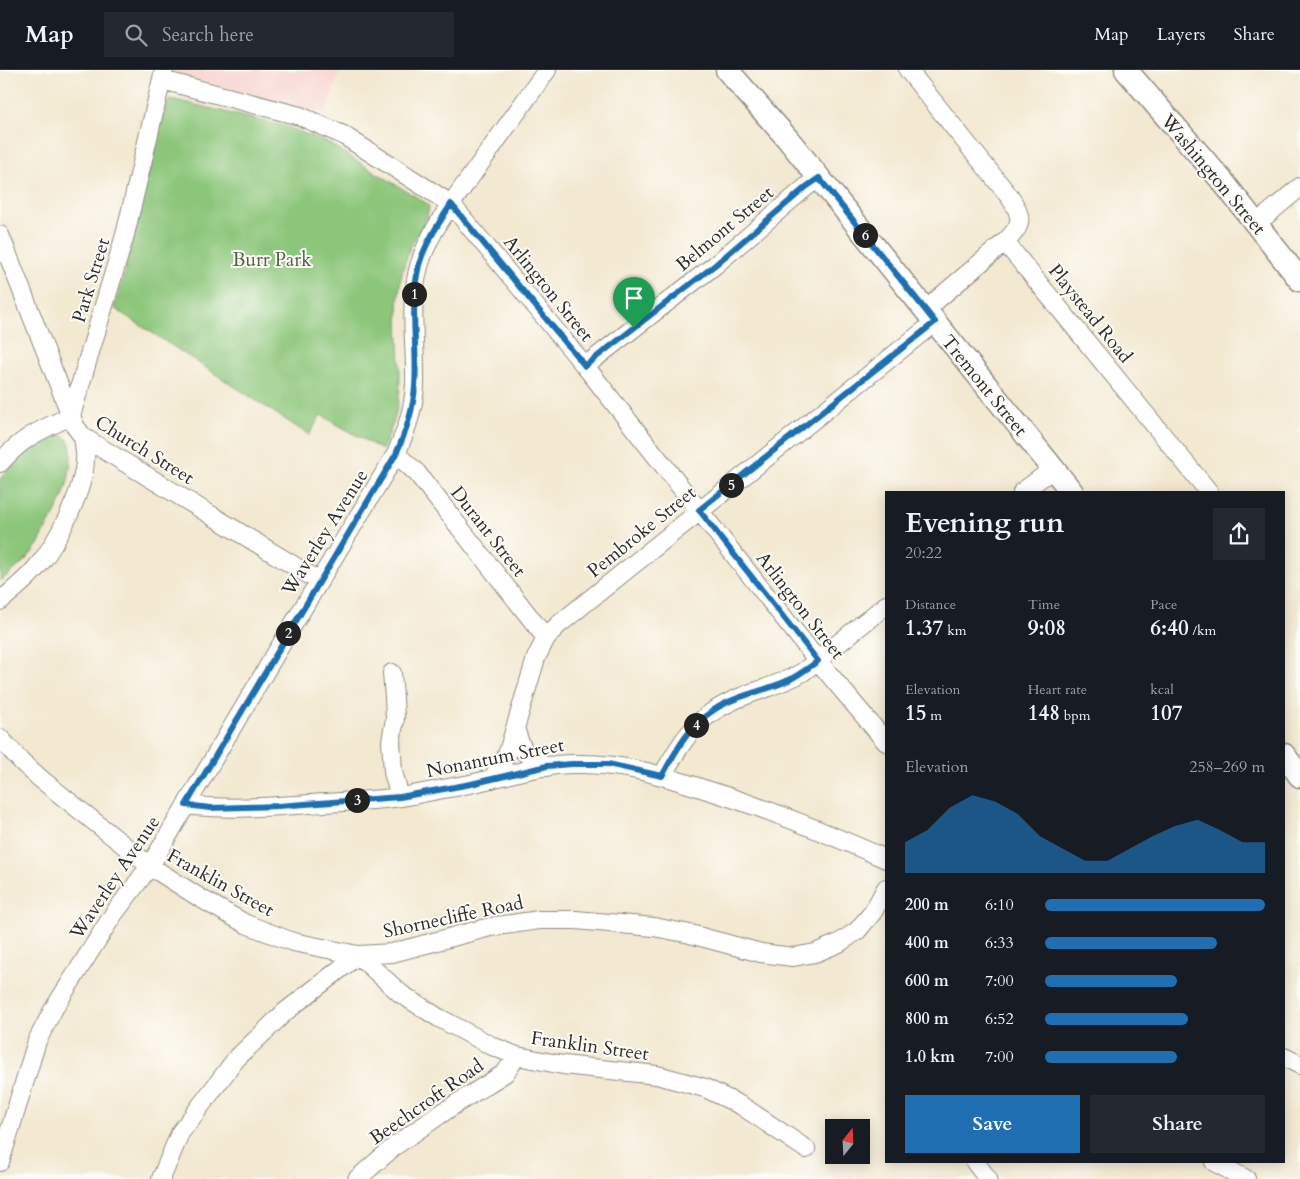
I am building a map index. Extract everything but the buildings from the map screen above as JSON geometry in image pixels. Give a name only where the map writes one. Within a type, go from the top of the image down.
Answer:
[{"type":"main road","name":"Tremont Street","points":[[726,70],[782,132],[1071,491]]},
{"type":"main road","name":"Washington Street","points":[[1126,70],[1257,223],[1300,280]]},
{"type":"main road","points":[[1285,757],[1300,776]]},
{"type":"street","name":"Waverley Avenue","points":[[0,1158],[41,1033],[75,974],[113,916],[150,866],[396,454],[409,418],[415,386],[414,295],[420,263],[433,234],[451,204],[547,70]]},
{"type":"street","points":[[908,70],[1010,196],[1018,210],[1020,223],[1015,233],[1006,242],[939,298],[930,317]]},
{"type":"street","name":"Arlington Street","points":[[163,75],[300,116],[321,125],[343,135],[451,204],[585,366],[818,661],[885,741]]},
{"type":"street","name":"Park Street","points":[[71,416],[125,235],[163,75]]},
{"type":"street","name":"Belmont Street","points":[[585,366],[715,265],[819,178]]},
{"type":"street","points":[[1257,223],[1300,187]]},
{"type":"street","name":"Church Street","points":[[0,235],[75,426],[83,437],[319,581]]},
{"type":"street","name":"Playstead Road","points":[[1006,242],[1208,491]]},
{"type":"street","name":"Pembroke Street","points":[[492,779],[508,752],[516,731],[536,658],[546,638],[558,625],[930,317]]},
{"type":"street","points":[[0,463],[30,435],[71,416]]},
{"type":"street","points":[[0,601],[18,587],[38,566],[57,537],[82,481],[86,459],[83,437]]},
{"type":"street","name":"Durant Street","points":[[396,454],[417,473],[546,638]]},
{"type":"street","points":[[1023,491],[1053,469]]},
{"type":"street","points":[[662,776],[689,733],[711,712],[730,701],[788,680],[818,661],[885,605]]},
{"type":"street","points":[[392,674],[394,697],[393,772],[400,797]]},
{"type":"street","points":[[516,731],[521,748],[525,753],[530,758],[547,766]]},
{"type":"street","name":"Franklin Street","points":[[2,745],[42,780],[150,866],[200,898],[246,924],[293,942],[358,955],[401,994],[439,1018],[492,1046],[517,1056],[563,1065],[657,1075],[705,1088],[742,1106],[806,1149]]},
{"type":"street","name":"Nonantum Street","points":[[186,805],[210,808],[278,806],[400,797],[547,766],[608,764],[662,776],[790,818],[885,859]]},
{"type":"street","name":"Shornecliffe Road","points":[[358,955],[392,953],[490,927],[539,920],[576,920],[654,927],[690,934],[761,953],[793,957],[815,953],[839,943],[857,930],[873,912],[885,890]]},
{"type":"street","points":[[161,1179],[180,1133],[236,1059],[285,1012],[358,955]]},
{"type":"street","name":"Beechcroft Road","points":[[357,1179],[396,1145],[505,1073],[517,1056]]},
{"type":"street","points":[[1285,1058],[1300,1066]]},
{"type":"street","points":[[975,1163],[988,1179]]},
{"type":"street","points":[[1216,1163],[1246,1179]]},
{"type":"shaded area","points":[[174,70],[340,70],[326,113],[312,111],[180,76]]},
{"type":"green space","name":"Burr Park","points":[[171,99],[288,127],[326,142],[426,203],[429,207],[424,223],[410,248],[399,289],[399,396],[393,424],[382,450],[321,415],[309,435],[114,308],[124,275],[165,107]]},
{"type":"green space","points":[[55,434],[64,436],[69,442],[71,449],[69,478],[64,494],[57,510],[32,552],[20,566],[0,581],[0,479],[24,453],[47,437]]},
{"type":"route","points":[[819,178],[935,322],[699,510],[818,661],[788,680],[730,701],[711,712],[694,727],[662,776],[633,768],[608,764],[572,764],[547,766],[471,784],[400,797],[278,806],[210,808],[186,805],[319,581],[387,471],[406,432],[415,386],[414,295],[420,263],[433,234],[451,204],[585,366],[634,328],[715,265],[819,178]]}]
